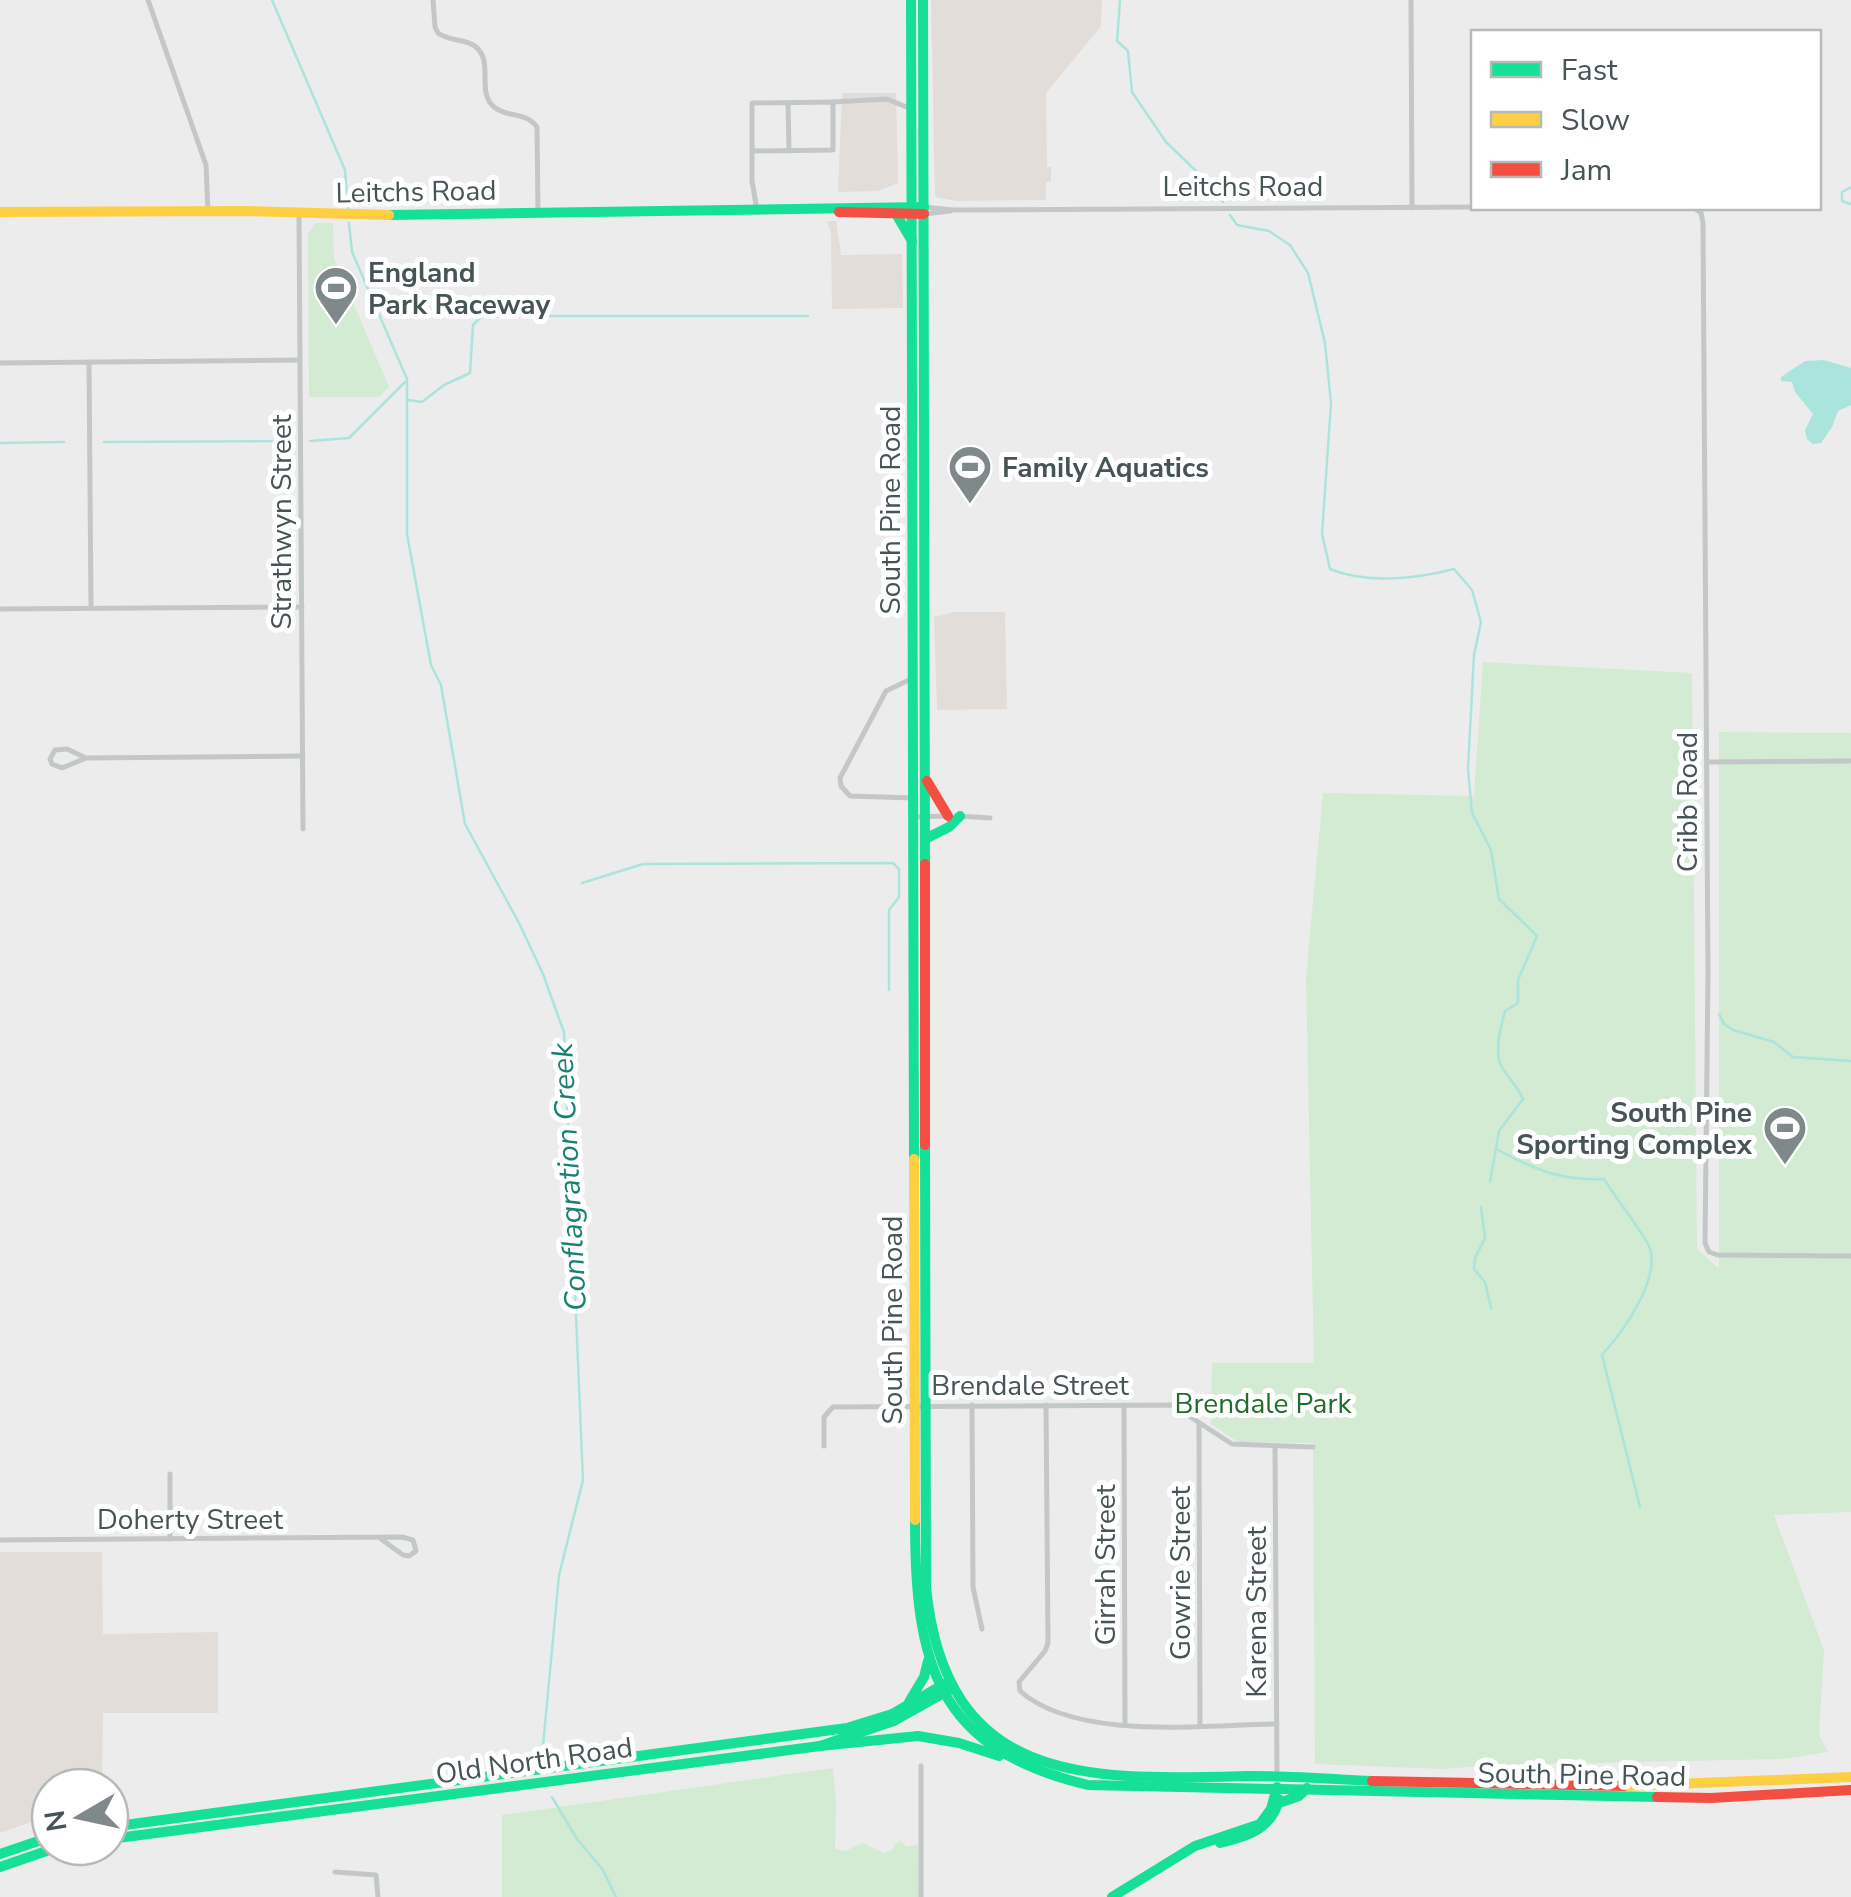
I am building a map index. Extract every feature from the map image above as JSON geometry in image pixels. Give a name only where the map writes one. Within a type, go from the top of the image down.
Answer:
[{"type":"main road","name":"South Pine Road","points":[[911,0],[918,211],[913,243],[918,395]]},
{"type":"main road","name":"South Pine Road","points":[[923,0],[918,211],[925,778],[919,817],[920,1405],[926,1605],[946,1687],[1000,1738],[1028,1756],[1060,1769],[1096,1776],[1277,1782],[1713,1784],[1851,1777]]},
{"type":"main road","name":"Leitchs Road","points":[[0,212],[299,214],[851,207],[918,211]]},
{"type":"main road","name":"Leitchs Road","points":[[832,210],[852,214],[918,211]]},
{"type":"main road","points":[[896,214],[913,243]]},
{"type":"main road","name":"South Pine Road","points":[[919,518],[913,798],[925,840],[915,1591],[918,1628],[928,1661],[970,1728],[1016,1762],[1048,1777],[1099,1786],[1277,1782],[1307,1788],[1407,1794],[1711,1798],[1851,1790]]},
{"type":"main road","points":[[925,778],[954,816],[949,827],[925,840]]},
{"type":"main road","points":[[906,1706],[924,1677],[928,1661]]},
{"type":"main road","name":"Old North Road","points":[[130,1837],[672,1758],[847,1728],[946,1687]]},
{"type":"main road","name":"Old North Road","points":[[130,1825],[672,1758],[820,1746],[894,1721],[946,1687]]},
{"type":"main road","points":[[820,1746],[893,1736],[928,1736],[1016,1762]]},
{"type":"main road","points":[[1178,1857],[1260,1830],[1272,1819],[1279,1803],[1277,1782]]},
{"type":"main road","points":[[1112,1897],[1195,1846],[1260,1824],[1272,1809],[1277,1782]]},
{"type":"main road","points":[[1279,1803],[1307,1788]]},
{"type":"main road","points":[[0,1854],[30,1843]]},
{"type":"main road","points":[[0,1868],[30,1857]]},
{"type":"street","points":[[148,0],[206,165],[208,212]]},
{"type":"street","points":[[434,0],[438,33],[476,47],[484,56],[485,91],[491,104],[498,110],[527,117],[537,127],[538,212]]},
{"type":"street","points":[[1411,0],[1412,208]]},
{"type":"street","points":[[757,210],[752,104],[888,99],[912,110]]},
{"type":"street","points":[[752,150],[833,150],[833,102]]},
{"type":"street","points":[[788,103],[789,150]]},
{"type":"street","name":"Leitchs Road","points":[[918,211],[1471,207]]},
{"type":"street","name":"Cribb Road","points":[[1696,210],[1703,223],[1706,1246],[1718,1255],[1851,1256]]},
{"type":"street","name":"Strathwyn Street","points":[[299,214],[303,829]]},
{"type":"street","points":[[0,363],[300,360]]},
{"type":"street","points":[[89,362],[91,608]]},
{"type":"street","points":[[0,609],[302,607]]},
{"type":"street","points":[[913,678],[886,691],[840,778],[841,786],[850,796],[913,798]]},
{"type":"street","points":[[86,758],[63,748],[55,750],[50,759],[62,768],[86,758],[302,756]]},
{"type":"street","points":[[1706,762],[1851,761]]},
{"type":"street","points":[[919,817],[990,818]]},
{"type":"street","name":"Brendale Street","points":[[824,1446],[824,1417],[830,1408],[920,1405],[1172,1405],[1232,1444],[1313,1446]]},
{"type":"street","points":[[972,1405],[973,1587],[982,1629]]},
{"type":"street","points":[[1046,1405],[1048,1643],[1019,1687],[1024,1696],[1068,1716],[1124,1726],[1276,1724]]},
{"type":"street","name":"Girrah Street","points":[[1124,1405],[1124,1726]]},
{"type":"street","name":"Gowrie Street","points":[[1199,1422],[1200,1725]]},
{"type":"street","name":"Karena Street","points":[[1274,1446],[1277,1782]]},
{"type":"street","points":[[170,1474],[170,1539]]},
{"type":"street","name":"Doherty Street","points":[[0,1540],[170,1539],[381,1538],[409,1538],[416,1550],[406,1556],[381,1538]]},
{"type":"street","points":[[921,1766],[921,1897]]},
{"type":"street","points":[[336,1872],[376,1876],[378,1897]]},
{"type":"shaded area","points":[[931,0],[1102,0],[1101,26],[1046,93],[1047,167],[1051,167],[1051,182],[1046,182],[1046,200],[957,201],[935,197]]},
{"type":"shaded area","points":[[842,93],[896,93],[898,183],[878,191],[838,192]]},
{"type":"shaded area","points":[[827,221],[836,221],[841,255],[902,254],[903,308],[832,309],[831,234]]},
{"type":"shaded area","points":[[954,612],[1005,612],[1007,709],[937,710],[934,617]]},
{"type":"shaded area","points":[[0,1552],[102,1552],[103,1634],[218,1632],[218,1713],[103,1713],[102,1767],[30,1767],[30,1822],[0,1833]]},
{"type":"green space","name":"England Park Raceway","points":[[316,223],[333,223],[334,258],[389,387],[379,397],[309,397],[308,234]]},
{"type":"green space","name":"Brendale Park","points":[[1483,662],[1692,673],[1697,1249],[1719,1269],[1719,732],[1851,733],[1851,1512],[1774,1515],[1824,1650],[1819,1735],[1828,1752],[1783,1759],[1444,1769],[1315,1764],[1313,1443],[1238,1442],[1211,1424],[1212,1363],[1314,1363],[1306,977],[1323,793],[1474,796]]},
{"type":"green space","points":[[833,1768],[835,1849],[845,1851],[863,1843],[884,1853],[901,1841],[906,1847],[918,1844],[919,1897],[502,1897],[502,1815]]},
{"type":"water","points":[[1824,360],[1851,368],[1851,405],[1838,411],[1821,443],[1813,444],[1805,430],[1813,414],[1792,382],[1781,381],[1781,377],[1805,361]]},
{"type":"waterway","name":"Conflagration Creek","points":[[272,0],[345,170],[348,209]]},
{"type":"waterway","points":[[1120,0],[1117,41],[1128,51],[1132,92],[1166,142],[1217,191],[1223,202]]},
{"type":"waterway","points":[[1851,187],[1842,192],[1842,201],[1851,204]]},
{"type":"waterway","points":[[1230,215],[1237,225],[1269,231],[1290,245],[1308,273],[1325,343],[1331,403],[1322,534],[1330,569],[1359,577],[1391,578],[1454,569],[1472,590],[1481,622],[1474,655],[1468,769],[1472,813],[1491,850],[1499,899],[1537,936],[1518,980],[1518,1003],[1505,1011],[1500,1030],[1500,1063],[1523,1099],[1499,1131],[1490,1182]]},
{"type":"waterway","name":"Conflagration Creek","points":[[349,223],[352,252],[407,379],[407,534],[431,665],[441,685],[465,824],[519,923],[564,1032],[583,1480],[559,1575],[543,1746]]},
{"type":"waterway","points":[[408,400],[422,402],[444,385],[470,373],[473,325],[481,317],[532,316]]},
{"type":"waterway","points":[[543,316],[808,316]]},
{"type":"waterway","points":[[310,441],[349,438],[405,382]]},
{"type":"waterway","points":[[104,442],[291,441]]},
{"type":"waterway","points":[[0,443],[64,442]]},
{"type":"waterway","points":[[582,883],[643,864],[893,863],[899,869],[899,897],[889,910],[889,990]]},
{"type":"waterway","points":[[1719,1014],[1733,1030],[1774,1042],[1793,1057],[1851,1061]]},
{"type":"waterway","points":[[1498,1150],[1549,1173],[1604,1179],[1648,1244],[1651,1257],[1646,1287],[1630,1319],[1602,1355],[1640,1507]]},
{"type":"waterway","points":[[1481,1207],[1485,1238],[1474,1269],[1485,1282],[1491,1308]]},
{"type":"waterway","name":"Conflagration Creek","points":[[552,1797],[577,1839],[603,1870],[616,1897]]},
{"type":"traffic: fast","points":[[911,0],[914,1159]]},
{"type":"traffic: fast","points":[[923,0],[925,864]]},
{"type":"traffic: fast","points":[[389,215],[924,207]]},
{"type":"traffic: fast","points":[[896,214],[912,241]]},
{"type":"traffic: fast","points":[[925,839],[949,827],[960,816]]},
{"type":"traffic: fast","points":[[925,1145],[926,1587],[939,1653],[963,1702],[995,1736],[1035,1758],[1082,1771],[1134,1776],[1372,1781]]},
{"type":"traffic: fast","points":[[915,1520],[921,1616],[929,1657],[944,1692],[966,1723],[996,1748],[1037,1769],[1088,1785],[1657,1797]]},
{"type":"traffic: fast","points":[[909,1702],[924,1677],[928,1661]]},
{"type":"traffic: fast","points":[[130,1824],[847,1728],[892,1714],[944,1684]]},
{"type":"traffic: fast","points":[[130,1836],[820,1746],[894,1721],[953,1688]]},
{"type":"traffic: fast","points":[[820,1746],[918,1736],[959,1743],[999,1756]]},
{"type":"traffic: fast","points":[[1112,1897],[1195,1846],[1260,1824],[1271,1809],[1277,1787]]},
{"type":"traffic: fast","points":[[1279,1803],[1299,1796],[1307,1788]]},
{"type":"traffic: fast","points":[[1220,1843],[1265,1824],[1279,1799]]},
{"type":"traffic: fast","points":[[0,1854],[30,1844]]},
{"type":"traffic: fast","points":[[0,1867],[30,1857]]},
{"type":"traffic: slow","points":[[0,212],[389,215]]},
{"type":"traffic: slow","points":[[914,1159],[915,1520]]},
{"type":"traffic: slow","points":[[1624,1786],[1851,1777]]},
{"type":"traffic: jam","points":[[839,212],[924,214]]},
{"type":"traffic: jam","points":[[927,781],[948,816]]},
{"type":"traffic: jam","points":[[925,864],[925,1145]]},
{"type":"traffic: jam","points":[[1372,1781],[1624,1786]]},
{"type":"traffic: jam","points":[[1657,1797],[1851,1790]]},
{"type":"place","name":"England Park Raceway","points":[[336,326]]},
{"type":"place","name":"Family Aquatics","points":[[970,505]]},
{"type":"place","name":"South Pine Sporting Complex","points":[[1785,1166]]}]
